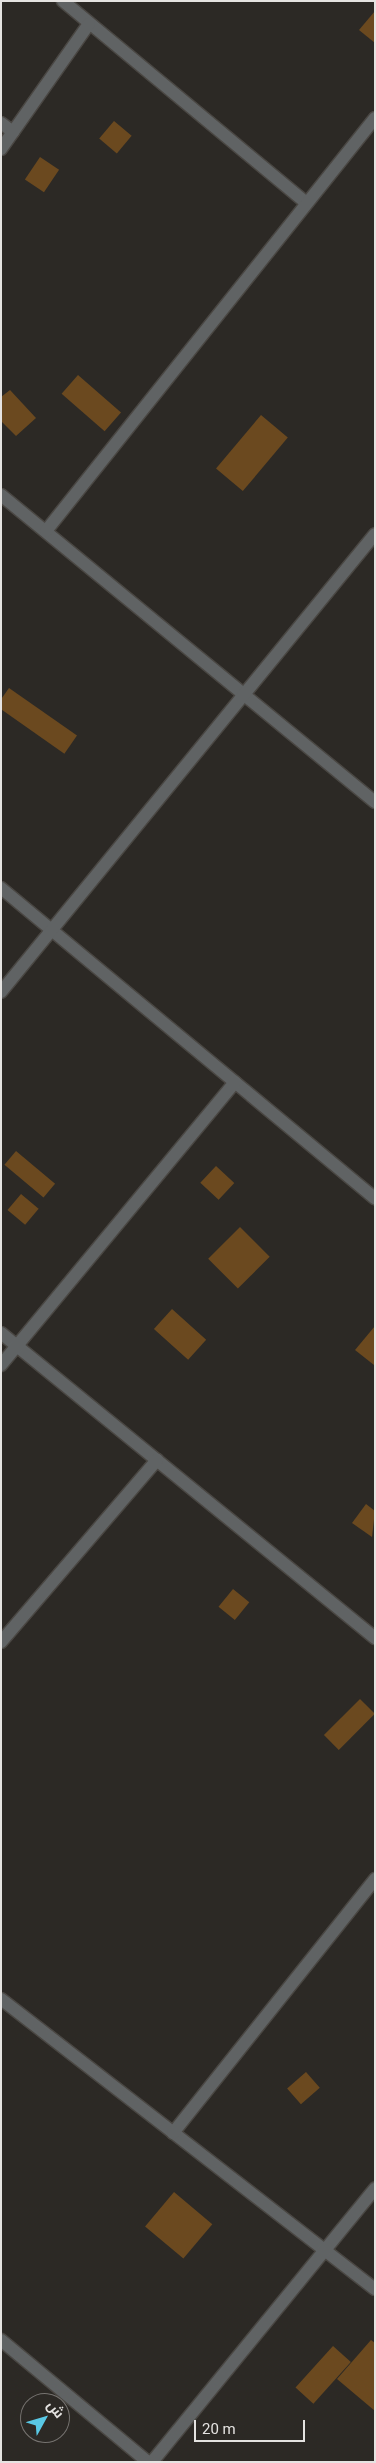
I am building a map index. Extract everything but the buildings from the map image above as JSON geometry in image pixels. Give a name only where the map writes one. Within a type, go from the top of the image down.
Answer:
[{"type":"street","points":[[63,1],[306,203]]},
{"type":"street","points":[[1,149],[89,24]]},
{"type":"street","points":[[46,531],[375,118]]},
{"type":"street","points":[[1,123],[13,132]]},
{"type":"street","points":[[1,495],[375,802]]},
{"type":"street","points":[[1,992],[375,534]]},
{"type":"street","points":[[1,888],[375,1198]]},
{"type":"street","points":[[1,1365],[235,1082]]},
{"type":"street","points":[[1,1332],[375,1638]]},
{"type":"street","points":[[1,1642],[157,1460]]},
{"type":"street","points":[[173,2132],[375,1879]]},
{"type":"street","points":[[1,1999],[375,2289]]},
{"type":"street","points":[[152,2462],[326,2252],[375,2189]]},
{"type":"street","points":[[1,2340],[148,2462]]}]
